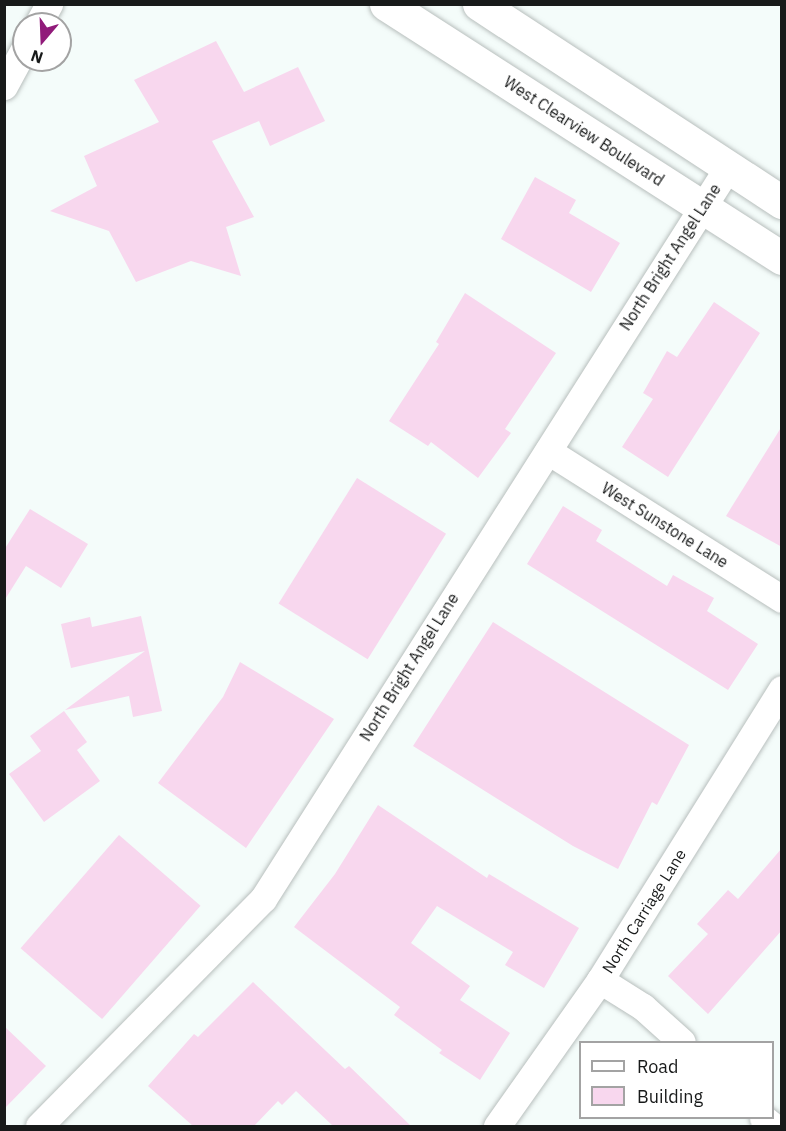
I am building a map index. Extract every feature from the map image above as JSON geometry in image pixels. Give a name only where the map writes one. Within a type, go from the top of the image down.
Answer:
[{"type":"street","name":"West Clearview Boulevard","points":[[386,4],[782,258]]},
{"type":"street","points":[[479,4],[782,202]]},
{"type":"street","points":[[4,86],[12,71]]},
{"type":"street","name":"North Bright Angel Lane","points":[[39,1126],[263,899],[728,167]]},
{"type":"street","name":"West Sunstone Lane","points":[[548,451],[782,599]]},
{"type":"street","name":"North Carriage Lane","points":[[497,1126],[600,980],[782,689]]},
{"type":"street","points":[[600,980],[643,1007],[681,1041]]},
{"type":"building","points":[[216,41],[244,92],[298,67],[325,121],[270,146],[259,121],[212,141],[254,217],[226,227],[241,276],[191,261],[136,282],[109,231],[50,211],[97,186],[84,156],[159,122],[134,80]]},
{"type":"building","points":[[535,177],[576,200],[569,213],[620,243],[591,292],[501,239]]},
{"type":"building","points":[[465,293],[556,353],[505,429],[511,433],[478,478],[431,442],[428,446],[389,421],[439,344],[436,342]]},
{"type":"building","points":[[714,302],[760,333],[668,477],[622,447],[653,399],[643,393],[667,351],[677,357]]},
{"type":"building","points":[[782,426],[782,547],[726,516]]},
{"type":"building","points":[[357,478],[446,534],[368,659],[279,604]]},
{"type":"building","points":[[563,506],[602,530],[596,541],[667,586],[673,575],[714,598],[707,611],[758,644],[728,690],[527,564]]},
{"type":"building","points":[[30,509],[88,544],[61,588],[26,566],[4,601],[4,550]]},
{"type":"building","points":[[141,616],[162,711],[133,717],[129,696],[65,710],[145,651],[71,668],[61,624],[90,617],[92,627]]},
{"type":"building","points":[[493,622],[689,745],[657,805],[652,802],[618,869],[573,846],[413,746]]},
{"type":"building","points":[[240,662],[334,719],[246,848],[158,783],[223,697]]},
{"type":"building","points":[[64,711],[87,742],[77,750],[100,781],[44,822],[9,774],[41,751],[30,736]]},
{"type":"building","points":[[378,805],[487,878],[489,874],[579,928],[544,988],[505,965],[513,952],[437,906],[411,943],[470,986],[460,1000],[510,1033],[480,1080],[439,1053],[442,1050],[394,1015],[400,1007],[294,927],[335,874]]},
{"type":"building","points":[[119,835],[201,906],[102,1019],[21,948]]},
{"type":"building","points":[[782,848],[782,930],[708,1014],[668,976],[708,934],[697,924],[728,890],[738,899]]},
{"type":"building","points":[[253,982],[345,1069],[349,1066],[411,1126],[333,1126],[296,1091],[282,1105],[278,1101],[254,1126],[193,1126],[148,1086],[194,1034],[198,1037]]},
{"type":"building","points":[[4,1026],[46,1066],[4,1109]]}]
